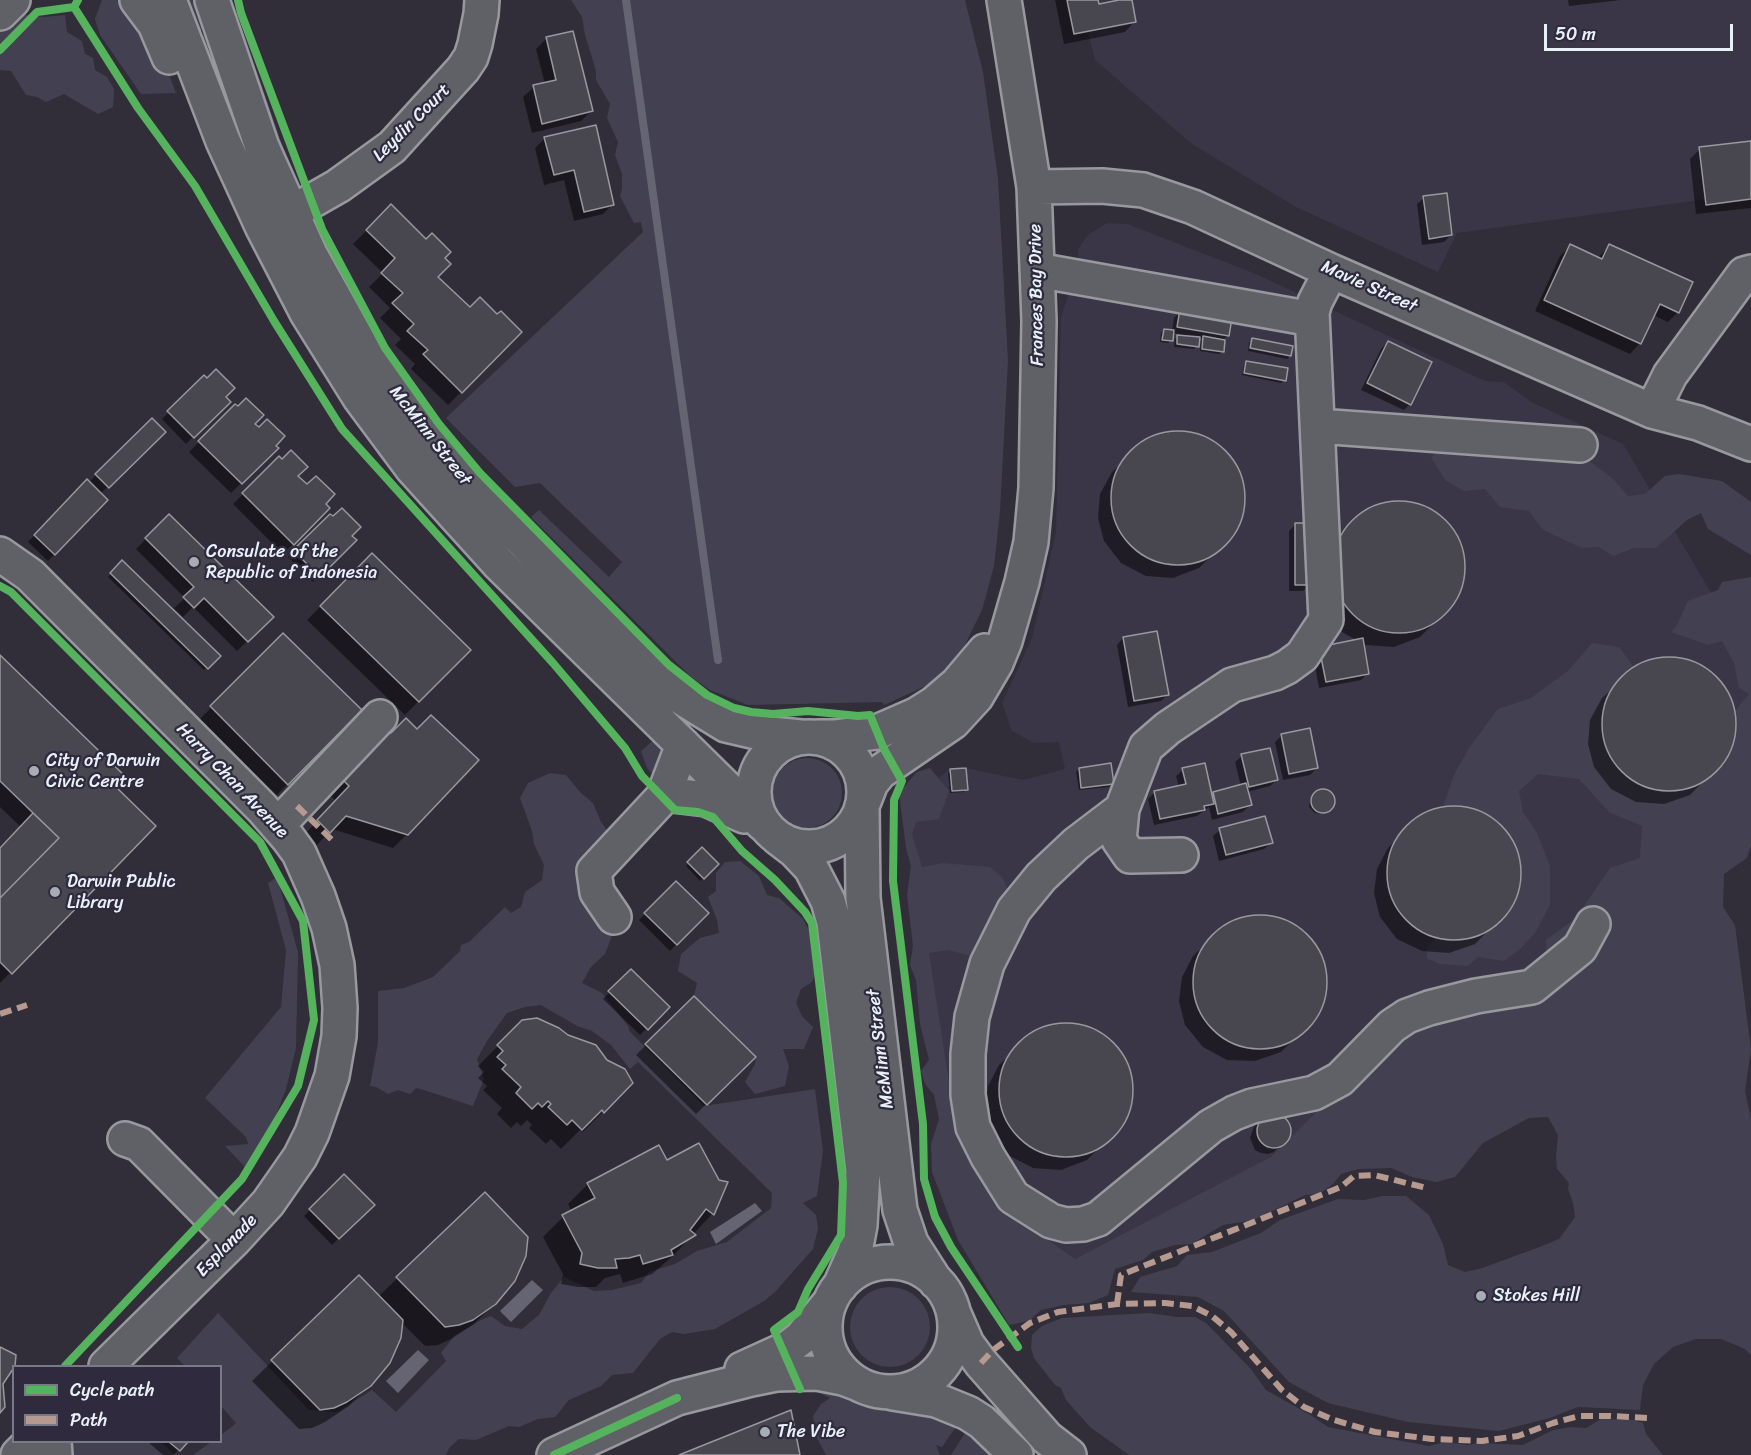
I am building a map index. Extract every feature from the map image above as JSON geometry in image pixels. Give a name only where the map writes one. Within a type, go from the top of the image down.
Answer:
[{"type":"street","points":[[0,13],[13,0]]},
{"type":"street","name":"McMinn Street","points":[[136,0],[155,24],[210,152],[231,188],[277,220]]},
{"type":"street","name":"McMinn Street","points":[[169,0],[220,132],[277,220],[325,282],[354,333],[424,432],[462,479],[654,674],[682,698],[726,725],[760,733],[807,737]]},
{"type":"street","name":"McMinn Street","points":[[212,0],[249,114],[277,220],[307,313],[360,398],[412,468],[499,564],[769,830],[795,851],[811,868],[828,901],[834,922],[863,1171],[863,1197],[857,1244],[835,1294]]},
{"type":"street","name":"Leydin Court","points":[[277,220],[338,186],[376,160],[392,147],[451,84],[471,57],[482,0]]},
{"type":"street","name":"Frances Bay Drive","points":[[863,804],[871,783],[880,772],[953,722],[976,698],[996,663],[1005,641],[1020,591],[1031,542],[1036,488],[1039,321],[1034,187],[1004,0]]},
{"type":"street","name":"Mavie Street","points":[[1034,187],[1102,186],[1143,190],[1193,207],[1331,271],[1652,411],[1698,423],[1751,444]]},
{"type":"street","points":[[1037,270],[1312,319]]},
{"type":"street","points":[[1181,855],[1130,856],[1119,840],[1122,809],[1146,747],[1168,728],[1226,689],[1287,667],[1302,656],[1326,620],[1312,319],[1315,302],[1331,271]]},
{"type":"street","points":[[1652,411],[1670,375],[1744,274],[1751,272]]},
{"type":"street","points":[[1318,426],[1580,445]]},
{"type":"street","name":"Harry Chan Avenue","points":[[0,554],[30,575],[278,825],[299,853],[329,928],[337,965],[339,1036],[333,1076],[323,1107]]},
{"type":"street","name":"Frances Bay Drive","points":[[807,737],[836,737],[877,732],[900,723],[935,703],[957,684],[986,650],[1002,626],[1020,591]]},
{"type":"street","points":[[278,825],[380,717]]},
{"type":"street","points":[[663,797],[672,795],[706,799],[769,830],[791,844],[806,847],[821,846],[834,841],[852,826],[863,804],[863,781],[860,770],[841,747],[826,740],[807,737],[780,745],[767,755],[754,780],[753,790],[755,805],[769,830]]},
{"type":"street","points":[[614,917],[597,892],[594,870],[663,797],[683,745]]},
{"type":"street","name":"McMinn Street","points":[[863,804],[863,898],[900,1210],[911,1243],[936,1282]]},
{"type":"street","points":[[1122,809],[1076,844],[1041,877],[1014,910],[987,964],[972,1017],[968,1054],[968,1095],[973,1126],[988,1157],[1013,1197],[1051,1221],[1066,1225],[1083,1224],[1098,1219],[1211,1126],[1234,1113],[1252,1106],[1314,1093],[1340,1079],[1392,1026],[1407,1016],[1476,996],[1532,987],[1580,948],[1593,924]]},
{"type":"street","name":"Esplanade","points":[[107,1365],[234,1240],[268,1203],[312,1133],[323,1107]]},
{"type":"street","points":[[125,1139],[140,1144],[234,1240]]},
{"type":"street","points":[[554,1455],[788,1348],[811,1328],[835,1294],[863,1268],[881,1263],[900,1263],[918,1269],[936,1282],[946,1295],[967,1344],[981,1363],[1047,1438],[1070,1455]]},
{"type":"street","points":[[835,1294],[825,1320],[825,1336],[829,1350],[838,1366],[850,1378],[874,1389],[912,1388],[937,1372],[947,1358],[954,1340],[955,1324],[952,1310]]},
{"type":"street","points":[[677,1398],[751,1379],[796,1372],[830,1375],[874,1389],[936,1400],[968,1413],[982,1422],[1016,1455]]},
{"type":"street","points":[[18,1455],[30,1443]]},
{"type":"shaded area","points":[[102,0],[121,0],[129,5],[164,61],[176,93],[141,94],[100,35],[95,19]]},
{"type":"shaded area","points":[[183,0],[196,0],[205,29],[194,33]]},
{"type":"shaded area","points":[[571,0],[965,0],[983,72],[998,179],[1008,360],[1000,511],[994,566],[982,610],[961,653],[928,685],[884,705],[882,702],[748,705],[710,690],[690,676],[531,517],[539,510],[609,577],[622,562],[540,483],[515,487],[446,418],[643,232],[641,222],[634,223],[620,196],[622,174],[615,155],[618,142],[607,118],[610,104],[596,80],[596,71],[582,17]]},
{"type":"shaded area","points":[[1065,0],[1751,0],[1751,193],[1457,233],[1438,272],[1296,207],[1192,144],[1095,60],[1088,32],[1074,34]]},
{"type":"shaded area","points":[[227,7],[241,25],[285,153],[279,157]]},
{"type":"shaded area","points":[[17,14],[44,17],[65,15],[67,32],[82,41],[85,54],[93,58],[95,70],[107,77],[114,89],[113,107],[98,114],[64,94],[46,102],[26,95],[11,71],[0,70],[0,32]]},
{"type":"shaded area","points":[[207,34],[221,75],[211,78],[197,37]]},
{"type":"shaded area","points":[[1107,223],[1127,224],[1256,274],[1485,381],[1504,382],[1531,402],[1623,444],[1751,660],[1751,790],[1551,1006],[1279,1159],[1075,1259],[1029,1226],[964,1139],[951,1094],[905,804],[950,769],[966,768],[1023,780],[1065,769],[1059,742],[1034,743],[1012,731],[1002,703],[1032,638],[1056,532],[1061,317],[1079,261],[1078,249],[1088,235]]},
{"type":"shaded area","points":[[1448,441],[1579,453],[1614,480],[1628,496],[1645,494],[1665,476],[1679,474],[1722,481],[1751,502],[1751,555],[1708,529],[1701,513],[1687,520],[1656,548],[1634,548],[1613,556],[1599,547],[1582,548],[1543,530],[1529,511],[1500,507],[1485,489],[1464,491],[1446,481],[1431,458]]},
{"type":"shaded area","points":[[1751,577],[1751,845],[1747,858],[1724,874],[1723,907],[1735,925],[1751,1049],[1745,1091],[1751,1119],[1751,1355],[1745,1349],[1721,1339],[1696,1339],[1673,1347],[1654,1364],[1643,1385],[1640,1410],[1578,1407],[1550,1418],[1499,1431],[1408,1422],[1328,1403],[1289,1382],[1224,1311],[1198,1297],[1131,1292],[1140,1277],[1177,1266],[1187,1255],[1212,1252],[1261,1233],[1280,1220],[1338,1199],[1364,1200],[1382,1196],[1406,1196],[1429,1215],[1443,1244],[1448,1265],[1465,1272],[1482,1268],[1559,1239],[1575,1217],[1568,1189],[1569,1183],[1557,1169],[1558,1135],[1548,1117],[1529,1118],[1483,1143],[1455,1177],[1436,1182],[1412,1177],[1391,1168],[1359,1169],[1341,1174],[1333,1184],[1319,1194],[1305,1195],[1254,1220],[1223,1225],[1191,1244],[1175,1245],[1152,1252],[1143,1260],[1115,1269],[1108,1295],[1089,1303],[1041,1310],[1029,1321],[1009,1325],[958,1240],[932,1172],[931,1144],[939,1119],[934,1095],[925,1084],[921,1071],[929,1060],[920,1024],[916,980],[910,965],[913,946],[907,895],[911,866],[906,848],[899,793],[917,772],[930,768],[949,791],[939,819],[916,822],[912,834],[922,867],[943,863],[990,867],[1002,877],[1011,898],[996,938],[970,956],[949,950],[929,953],[951,1094],[964,1139],[1029,1226],[1075,1259],[1271,1157],[1411,1018],[1510,997],[1549,999],[1546,940],[1575,919],[1610,868],[1640,858],[1642,826],[1609,812],[1579,779],[1538,774],[1519,791],[1523,812],[1537,833],[1550,866],[1550,905],[1535,933],[1504,961],[1478,957],[1468,966],[1439,964],[1427,958],[1427,948],[1436,938],[1464,940],[1491,930],[1511,910],[1521,886],[1521,860],[1511,836],[1492,818],[1468,808],[1443,807],[1454,775],[1469,748],[1498,709],[1531,698],[1569,670],[1592,643],[1619,647],[1634,667],[1615,683],[1604,705],[1601,729],[1607,753],[1625,776],[1650,789],[1679,791],[1705,781],[1725,761],[1735,737],[1735,711],[1749,694],[1739,688],[1734,663],[1722,641],[1708,645],[1671,632],[1677,625],[1688,601],[1718,590],[1722,582]]},
{"type":"shaded area","points":[[657,737],[673,754],[661,784],[647,768],[641,751]]},
{"type":"shaded area","points":[[807,758],[820,761],[832,768],[839,780],[842,793],[839,806],[832,818],[820,825],[807,828],[794,825],[782,818],[775,806],[772,793],[775,780],[782,768],[794,761]]},
{"type":"shaded area","points":[[550,773],[566,775],[593,803],[601,822],[612,837],[599,916],[612,936],[605,954],[591,967],[582,983],[602,993],[628,1026],[630,1032],[704,1106],[815,1089],[823,1151],[817,1196],[803,1203],[816,1215],[818,1228],[813,1249],[775,1292],[764,1301],[715,1329],[684,1334],[672,1332],[660,1339],[633,1373],[612,1375],[601,1386],[569,1400],[555,1417],[538,1419],[519,1427],[509,1426],[476,1440],[459,1439],[449,1448],[446,1455],[193,1455],[210,1443],[222,1443],[222,1434],[236,1423],[222,1407],[222,1365],[184,1365],[177,1358],[218,1313],[309,1410],[337,1412],[372,1390],[396,1412],[446,1361],[441,1353],[455,1335],[481,1320],[491,1316],[505,1326],[522,1329],[539,1315],[551,1293],[564,1277],[594,1291],[612,1290],[641,1283],[649,1272],[675,1264],[697,1251],[727,1242],[771,1208],[772,1193],[638,1062],[630,1069],[611,1045],[592,1031],[577,1026],[541,1005],[507,1013],[487,1041],[477,1059],[484,1079],[473,1106],[416,1088],[410,1094],[398,1090],[388,1094],[370,1086],[378,1042],[378,991],[404,988],[433,977],[460,951],[461,945],[469,942],[505,907],[511,913],[521,907],[525,892],[542,880],[544,865],[534,844],[532,831],[520,798],[528,783]]},
{"type":"shaded area","points":[[740,861],[759,876],[767,895],[779,898],[803,919],[810,932],[816,970],[812,982],[801,989],[796,1003],[802,1016],[813,1027],[804,1049],[783,1049],[789,1066],[785,1086],[755,1094],[745,1082],[755,1064],[756,1057],[694,996],[697,983],[678,971],[681,954],[700,938],[719,933],[717,920],[708,897],[716,891],[716,873],[725,862]]},
{"type":"shaded area","points":[[277,877],[298,952],[296,1048],[286,1089],[270,1131],[245,1167],[225,1146],[248,1144],[246,1137],[205,1098],[281,1007],[286,950],[268,883]]},
{"type":"shaded area","points":[[890,1287],[905,1290],[918,1299],[927,1312],[930,1327],[927,1342],[918,1355],[905,1364],[890,1367],[875,1364],[862,1355],[853,1342],[850,1327],[853,1312],[862,1299],[875,1290]]},
{"type":"shaded area","points":[[1149,1313],[1195,1317],[1206,1323],[1250,1368],[1266,1390],[1328,1427],[1429,1446],[1445,1442],[1468,1445],[1479,1443],[1523,1445],[1553,1430],[1571,1427],[1586,1428],[1601,1419],[1633,1420],[1643,1423],[1646,1434],[1663,1455],[1129,1455],[1090,1427],[1066,1400],[1061,1388],[1055,1385],[1034,1358],[1031,1348],[1032,1335],[1042,1326],[1062,1318]]},
{"type":"shaded area","points":[[809,1388],[857,1395],[887,1407],[960,1421],[942,1447],[936,1445],[940,1455],[826,1455],[817,1438],[813,1416],[821,1404],[830,1398]]},
{"type":"shaded area","points":[[970,1425],[1007,1455],[951,1455]]},
{"type":"shaded area","points":[[70,1443],[162,1443],[175,1455],[68,1455]]},
{"type":"water","points":[[755,1203],[762,1211],[716,1244],[710,1232]]},
{"type":"water","points":[[532,1280],[543,1290],[511,1322],[500,1311]]},
{"type":"water","points":[[418,1350],[429,1360],[398,1393],[386,1381]]},
{"type":"building","points":[[1067,0],[1098,0],[1099,4],[1132,0],[1136,22],[1074,34]]},
{"type":"building","points":[[573,31],[593,111],[542,124],[533,85],[556,80],[546,37]]},
{"type":"building","points":[[596,125],[614,205],[584,212],[574,170],[554,175],[544,137]]},
{"type":"building","points":[[1751,141],[1751,199],[1706,205],[1699,147]]},
{"type":"building","points":[[1447,193],[1452,235],[1429,239],[1423,196]]},
{"type":"building","points":[[391,204],[426,239],[432,233],[451,252],[445,258],[451,264],[438,277],[470,307],[480,297],[497,314],[501,311],[522,332],[462,393],[423,354],[428,350],[407,331],[414,324],[392,303],[403,293],[381,273],[395,258],[366,230]]},
{"type":"building","points":[[1570,244],[1602,259],[1609,244],[1693,282],[1679,313],[1660,304],[1641,344],[1544,300]]},
{"type":"building","points":[[1180,309],[1232,318],[1229,336],[1177,327]]},
{"type":"building","points":[[1164,329],[1174,330],[1173,341],[1162,340]]},
{"type":"building","points":[[1177,335],[1200,337],[1199,347],[1177,344]]},
{"type":"building","points":[[1203,336],[1225,340],[1224,352],[1202,349]]},
{"type":"building","points":[[1252,338],[1293,346],[1291,356],[1250,348]]},
{"type":"building","points":[[1388,341],[1432,362],[1411,405],[1367,383]]},
{"type":"building","points":[[1246,361],[1288,368],[1286,381],[1244,373]]},
{"type":"building","points":[[216,369],[235,388],[226,397],[231,402],[194,438],[167,411],[204,375],[207,378]]},
{"type":"building","points":[[246,398],[264,415],[255,424],[259,427],[267,419],[285,436],[276,446],[279,448],[242,484],[198,441],[235,404],[238,406]]},
{"type":"building","points":[[152,418],[166,432],[109,488],[95,474]]},
{"type":"building","points":[[1178,431],[1204,436],[1225,451],[1240,472],[1245,498],[1240,524],[1225,545],[1204,560],[1178,565],[1152,560],[1131,545],[1116,524],[1111,498],[1116,472],[1131,451],[1152,436]]},
{"type":"building","points":[[291,450],[308,467],[298,476],[307,484],[316,476],[335,494],[326,504],[330,508],[294,545],[242,493],[279,456],[282,459]]},
{"type":"building","points":[[87,479],[108,500],[55,555],[34,535]]},
{"type":"building","points":[[1399,501],[1424,506],[1446,520],[1460,542],[1465,567],[1460,592],[1446,614],[1424,628],[1399,633],[1374,628],[1352,614],[1338,592],[1333,567],[1338,542],[1352,520],[1374,506]]},
{"type":"building","points":[[342,508],[361,527],[352,536],[357,540],[320,577],[293,550],[330,514],[333,516]]},
{"type":"building","name":"Consulate of the Republic of Indonesia","points":[[169,514],[274,617],[248,642],[204,598],[194,608],[183,597],[194,587],[145,538]]},
{"type":"building","points":[[1295,523],[1311,523],[1311,585],[1295,585]]},
{"type":"building","points":[[372,553],[471,650],[419,702],[320,606]]},
{"type":"building","points":[[122,560],[221,656],[208,669],[110,573]]},
{"type":"building","points":[[1157,631],[1169,695],[1134,701],[1123,637]]},
{"type":"building","points":[[283,633],[362,710],[288,785],[210,706]]},
{"type":"building","points":[[1363,638],[1369,674],[1326,682],[1319,647]]},
{"type":"building","points":[[0,655],[127,778],[117,788],[156,826],[12,974],[0,962],[0,898],[59,838],[0,781]]},
{"type":"building","points":[[1669,657],[1695,662],[1716,677],[1731,698],[1736,724],[1731,750],[1716,771],[1695,786],[1669,791],[1643,786],[1622,771],[1607,750],[1602,724],[1607,698],[1622,677],[1643,662]]},
{"type":"building","points":[[431,715],[479,760],[408,835],[346,816],[330,833],[317,820],[349,786],[343,780],[389,732],[391,733],[406,718],[417,729]]},
{"type":"building","points":[[1310,728],[1318,768],[1289,774],[1281,734]]},
{"type":"building","points":[[1270,748],[1278,780],[1249,787],[1241,754]]},
{"type":"building","points":[[1111,763],[1114,784],[1081,788],[1079,768]]},
{"type":"building","points":[[1205,763],[1214,804],[1204,806],[1205,810],[1160,819],[1154,791],[1186,784],[1182,768]]},
{"type":"building","points":[[966,768],[968,790],[952,791],[950,769]]},
{"type":"building","points":[[1246,783],[1252,805],[1218,814],[1213,792]]},
{"type":"building","points":[[1323,789],[1331,793],[1335,801],[1331,809],[1323,813],[1315,809],[1311,801],[1315,793]]},
{"type":"building","points":[[1454,806],[1480,811],[1501,826],[1516,847],[1521,873],[1516,899],[1501,920],[1480,935],[1454,940],[1428,935],[1407,920],[1392,899],[1387,873],[1392,847],[1407,826],[1428,811]]},
{"type":"building","points":[[33,813],[59,838],[0,898],[0,848]]},
{"type":"building","points":[[1265,816],[1273,843],[1226,855],[1219,828]]},
{"type":"building","points":[[702,847],[719,864],[704,879],[687,862]]},
{"type":"building","points":[[676,881],[709,913],[677,945],[644,913]]},
{"type":"building","points":[[1260,915],[1285,920],[1307,935],[1322,957],[1327,982],[1322,1007],[1307,1029],[1285,1044],[1260,1049],[1235,1044],[1213,1029],[1198,1007],[1193,982],[1198,957],[1213,935],[1235,920]]},
{"type":"building","points":[[631,969],[670,1007],[648,1030],[608,991]]},
{"type":"building","points":[[694,996],[756,1057],[707,1105],[645,1044]]},
{"type":"building","points":[[537,1018],[559,1028],[568,1035],[596,1045],[607,1060],[625,1069],[633,1083],[604,1113],[602,1110],[582,1130],[572,1120],[567,1125],[548,1107],[551,1104],[548,1101],[542,1107],[538,1103],[532,1109],[516,1093],[521,1087],[502,1069],[506,1065],[497,1057],[503,1051],[497,1045],[522,1020]]},
{"type":"building","points":[[1066,1023],[1091,1028],[1113,1043],[1128,1065],[1133,1090],[1128,1115],[1113,1137],[1091,1152],[1066,1157],[1041,1152],[1019,1137],[1004,1115],[999,1090],[1004,1065],[1019,1043],[1041,1028]]},
{"type":"building","points":[[1274,1114],[1286,1119],[1291,1131],[1286,1143],[1274,1148],[1262,1143],[1257,1131],[1262,1119]]},
{"type":"building","points":[[699,1143],[719,1180],[728,1182],[714,1215],[706,1209],[690,1230],[696,1235],[671,1250],[673,1255],[643,1264],[640,1255],[615,1259],[617,1268],[598,1268],[580,1264],[582,1253],[562,1215],[595,1198],[587,1183],[659,1145],[667,1160]]},
{"type":"building","points":[[344,1174],[375,1205],[339,1239],[309,1209]]},
{"type":"building","points":[[485,1192],[528,1237],[526,1256],[515,1281],[496,1304],[473,1320],[445,1327],[396,1277]]},
{"type":"building","points":[[359,1275],[403,1320],[401,1338],[390,1363],[371,1386],[347,1402],[334,1408],[320,1410],[271,1360]]},
{"type":"building","points":[[0,1347],[16,1355],[15,1365],[12,1365],[12,1370],[3,1384],[5,1407],[0,1413]]},
{"type":"building","name":"The Vibe","points":[[791,1410],[800,1455],[679,1455]]},
{"type":"building","points":[[170,1443],[187,1443],[180,1451]]},
{"type":"waterway","points":[[626,0],[718,660]]},
{"type":"marked path","points":[[297,806],[334,842]]},
{"type":"marked path","points":[[0,1014],[27,1005]]},
{"type":"marked path","points":[[1117,1304],[1121,1275],[1341,1187],[1354,1176],[1374,1175],[1427,1188]]},
{"type":"marked path","points":[[981,1363],[993,1350],[1030,1323],[1058,1312],[1117,1304],[1165,1303],[1192,1306],[1212,1316],[1231,1332],[1282,1390],[1304,1407],[1334,1420],[1375,1432],[1432,1439],[1482,1441],[1518,1436],[1579,1416],[1649,1418]]},
{"type":"cycle path","points":[[0,50],[37,12],[74,7],[78,0]]},
{"type":"cycle path","points":[[238,0],[322,229],[385,348],[439,424],[480,473],[669,665],[707,695],[734,708],[751,712],[773,714],[808,711],[870,715],[884,749],[902,781],[894,800],[893,881],[923,1124],[924,1179],[935,1217],[951,1247],[1018,1347]]},
{"type":"cycle path","points":[[74,7],[138,108],[195,186],[274,321],[342,429],[553,663],[625,748],[642,776],[675,810],[698,812],[713,817],[742,851],[775,880],[805,912],[812,923],[843,1183],[841,1235],[808,1289],[798,1312],[774,1330],[800,1389]]},
{"type":"cycle path","points":[[0,586],[11,592],[260,842],[303,921],[314,1020],[298,1086],[242,1179],[66,1365]]},
{"type":"cycle path","points":[[554,1455],[677,1398]]},
{"type":"place","name":"Consulate of the Republic of Indonesia","points":[[194,562]]},
{"type":"place","name":"City of Darwin Civic Centre","points":[[34,771]]},
{"type":"place","name":"Darwin Public Library","points":[[55,892]]},
{"type":"place","name":"Stokes Hill","points":[[1481,1296]]},
{"type":"place","name":"The Vibe","points":[[765,1432]]}]
